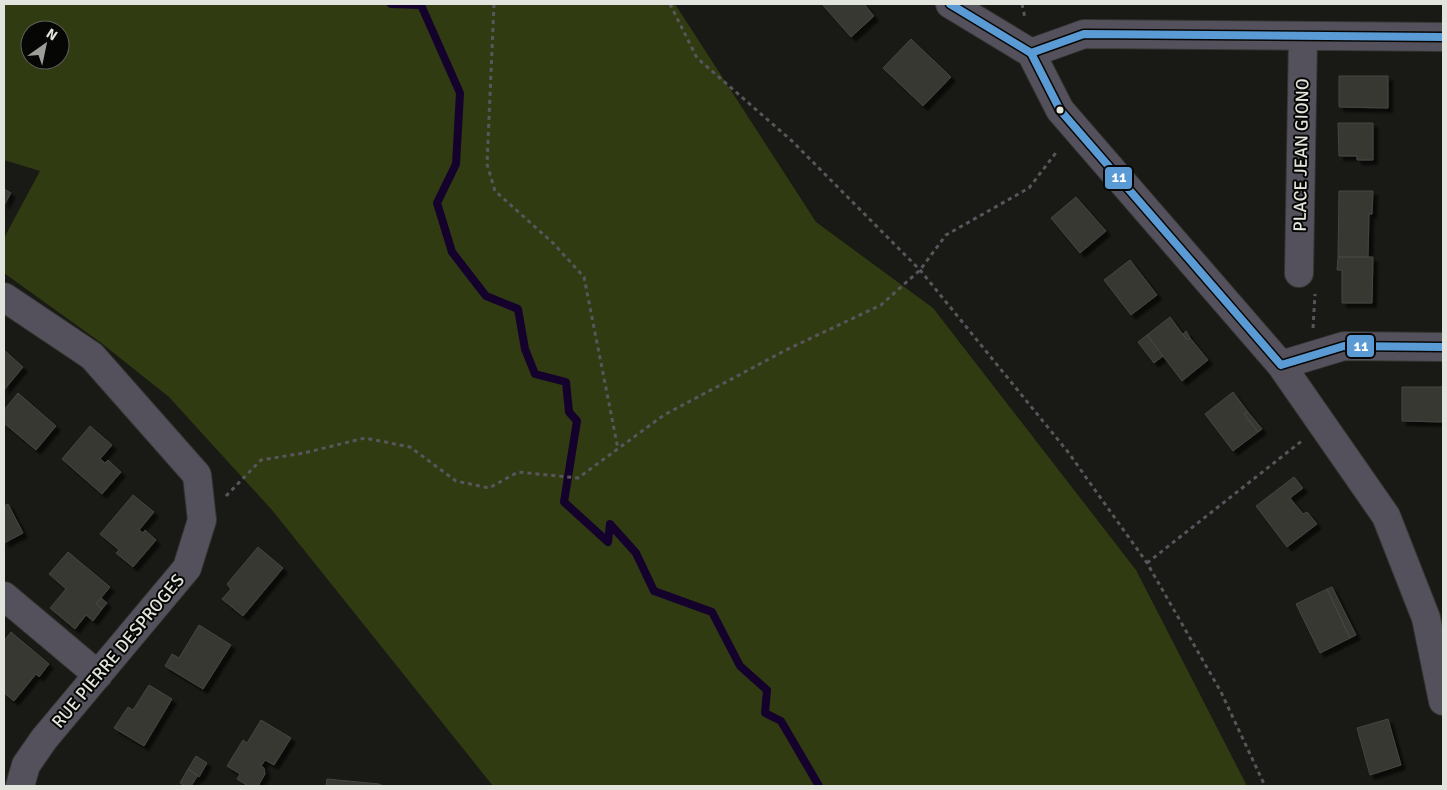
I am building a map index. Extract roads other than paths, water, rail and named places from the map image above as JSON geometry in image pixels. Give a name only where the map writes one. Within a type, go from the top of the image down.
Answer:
[{"type":"street","points":[[950,4],[1031,53],[1060,110],[1281,365],[1323,424],[1386,516],[1426,618],[1443,701]]},
{"type":"street","points":[[1031,53],[1084,34],[1443,37]]},
{"type":"street","name":"PLACE JEAN GIONO","points":[[1299,273],[1303,36]]},
{"type":"street","name":"RUE PIERRE DESPROGES","points":[[4,297],[92,356],[99,363],[197,474],[202,520],[186,568],[44,739],[26,766],[20,786]]},
{"type":"street","points":[[1281,365],[1344,346],[1443,346]]},
{"type":"street","points":[[4,596],[98,675]]},
{"type":"waterway","points":[[391,4],[421,5],[460,93],[456,164],[437,203],[452,252],[486,296],[518,309],[525,349],[535,374],[566,382],[569,412],[577,421],[564,502],[608,542],[610,524],[636,553],[654,591],[712,612],[740,666],[767,690],[765,713],[781,721],[819,786]]}]
